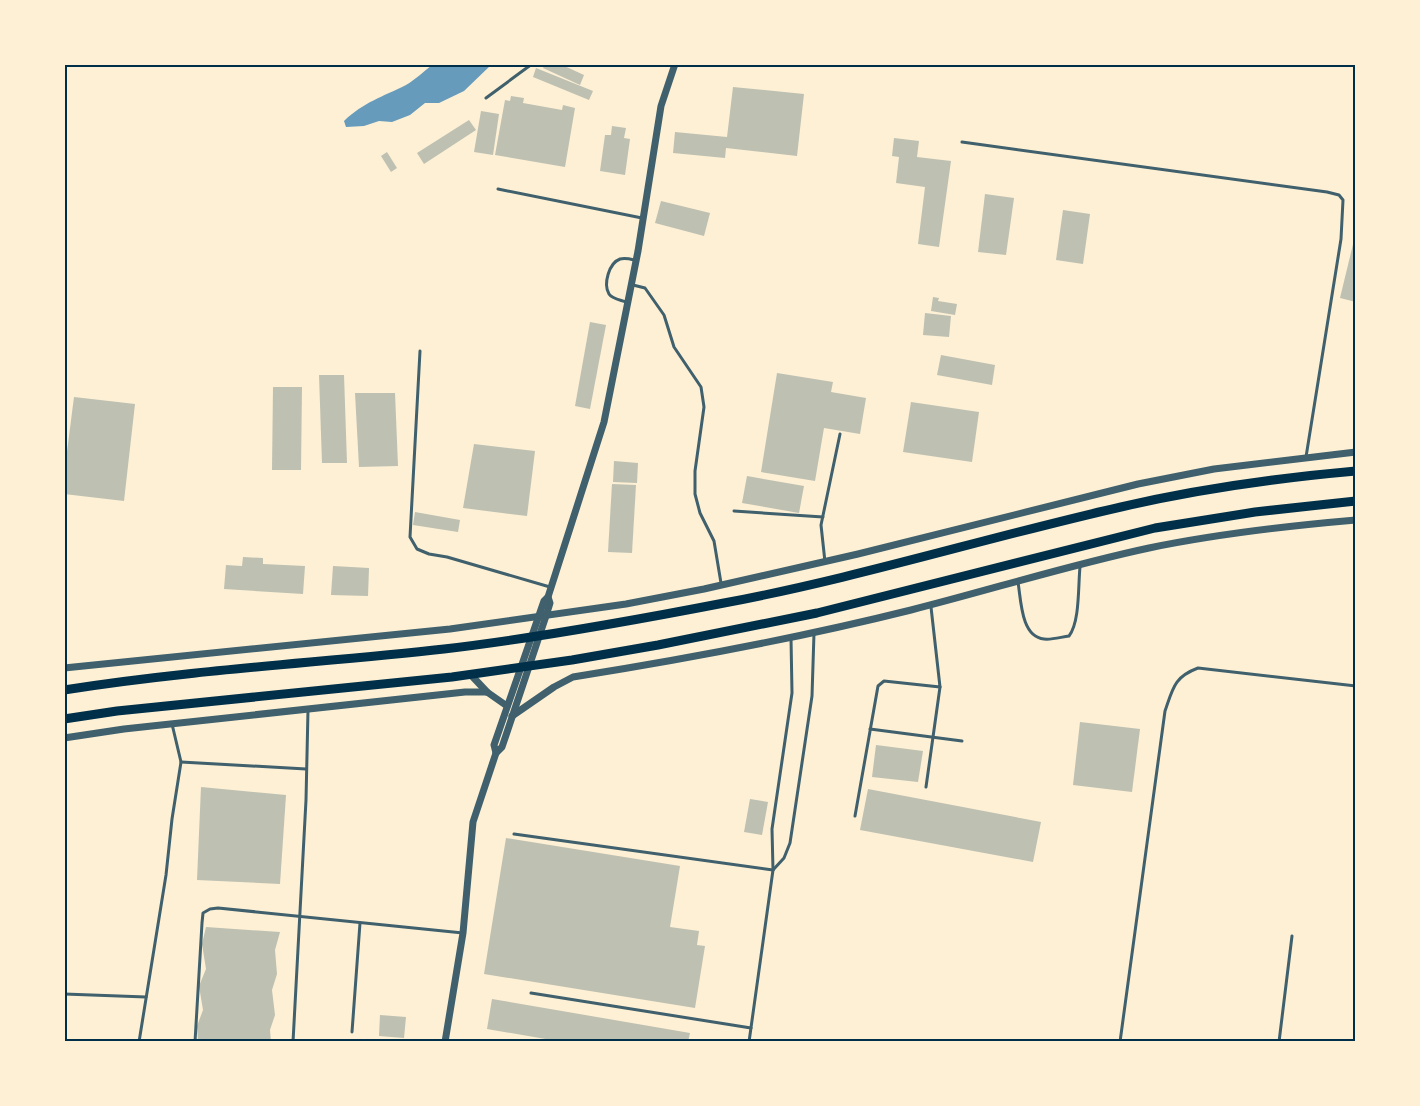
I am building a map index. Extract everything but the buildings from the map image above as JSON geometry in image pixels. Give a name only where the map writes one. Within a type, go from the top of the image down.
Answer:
[{"type":"highway","points":[[64,690],[138,680],[445,649],[536,636],[744,599],[869,571],[1036,527],[1158,499],[1262,481],[1356,471]]},
{"type":"highway","points":[[64,719],[117,711],[471,675],[658,645],[893,595],[1155,528],[1255,512],[1356,501]]},
{"type":"street","points":[[445,1041],[463,933],[473,822],[496,753],[502,747],[525,667],[550,603],[548,597],[550,587],[604,422],[637,261],[662,106],[675,64]]},
{"type":"street","points":[[64,668],[450,629],[626,604],[825,562],[1138,484],[1214,470],[1356,452]]},
{"type":"street","points":[[512,716],[554,687],[573,677],[814,632],[1146,549],[1227,534],[1356,520]]},
{"type":"street","points":[[496,753],[494,745],[507,706],[525,667]]},
{"type":"street","points":[[471,675],[487,692],[507,706]]},
{"type":"street","points":[[64,738],[465,692],[487,692]]},
{"type":"lane","points":[[486,98],[532,64]]},
{"type":"lane","points":[[962,142],[1304,188],[1339,195],[1342,200],[1341,239],[1306,457]]},
{"type":"lane","points":[[498,189],[644,218]]},
{"type":"lane","points":[[628,302],[610,296],[607,283],[608,273],[615,262],[621,259],[637,261]]},
{"type":"lane","points":[[632,284],[645,288],[664,315],[674,348],[701,387],[704,407],[695,471],[695,494],[700,513],[714,541],[721,585]]},
{"type":"lane","points":[[420,351],[410,537],[417,549],[429,554],[447,557],[550,587]]},
{"type":"lane","points":[[825,562],[823,517],[840,434]]},
{"type":"lane","points":[[734,511],[823,517]]},
{"type":"lane","points":[[1018,581],[1025,621],[1030,632],[1037,638],[1047,640],[1069,636],[1074,630],[1076,619],[1080,565]]},
{"type":"lane","points":[[926,788],[940,687],[930,604]]},
{"type":"lane","points":[[773,870],[784,858],[790,843],[812,696],[814,632]]},
{"type":"lane","points":[[749,1041],[773,870],[772,829],[792,693],[791,637]]},
{"type":"lane","points":[[1120,1041],[1165,711],[1173,688],[1184,674],[1198,668],[1356,686]]},
{"type":"lane","points":[[855,816],[876,691],[880,682],[940,687]]},
{"type":"lane","points":[[293,1041],[308,710]]},
{"type":"lane","points":[[139,1041],[166,875],[181,762],[172,724]]},
{"type":"lane","points":[[870,729],[962,741]]},
{"type":"lane","points":[[181,762],[306,770]]},
{"type":"lane","points":[[514,834],[773,870]]},
{"type":"lane","points":[[195,1041],[203,913],[210,909],[463,933]]},
{"type":"lane","points":[[352,1032],[360,923]]},
{"type":"lane","points":[[1279,1041],[1292,936]]},
{"type":"lane","points":[[531,993],[751,1028]]},
{"type":"lane","points":[[64,994],[146,997]]},
{"type":"water","points":[[432,65],[491,65],[464,91],[439,103],[425,103],[410,115],[392,122],[379,121],[364,126],[346,127],[344,121],[359,109],[406,85]]}]
